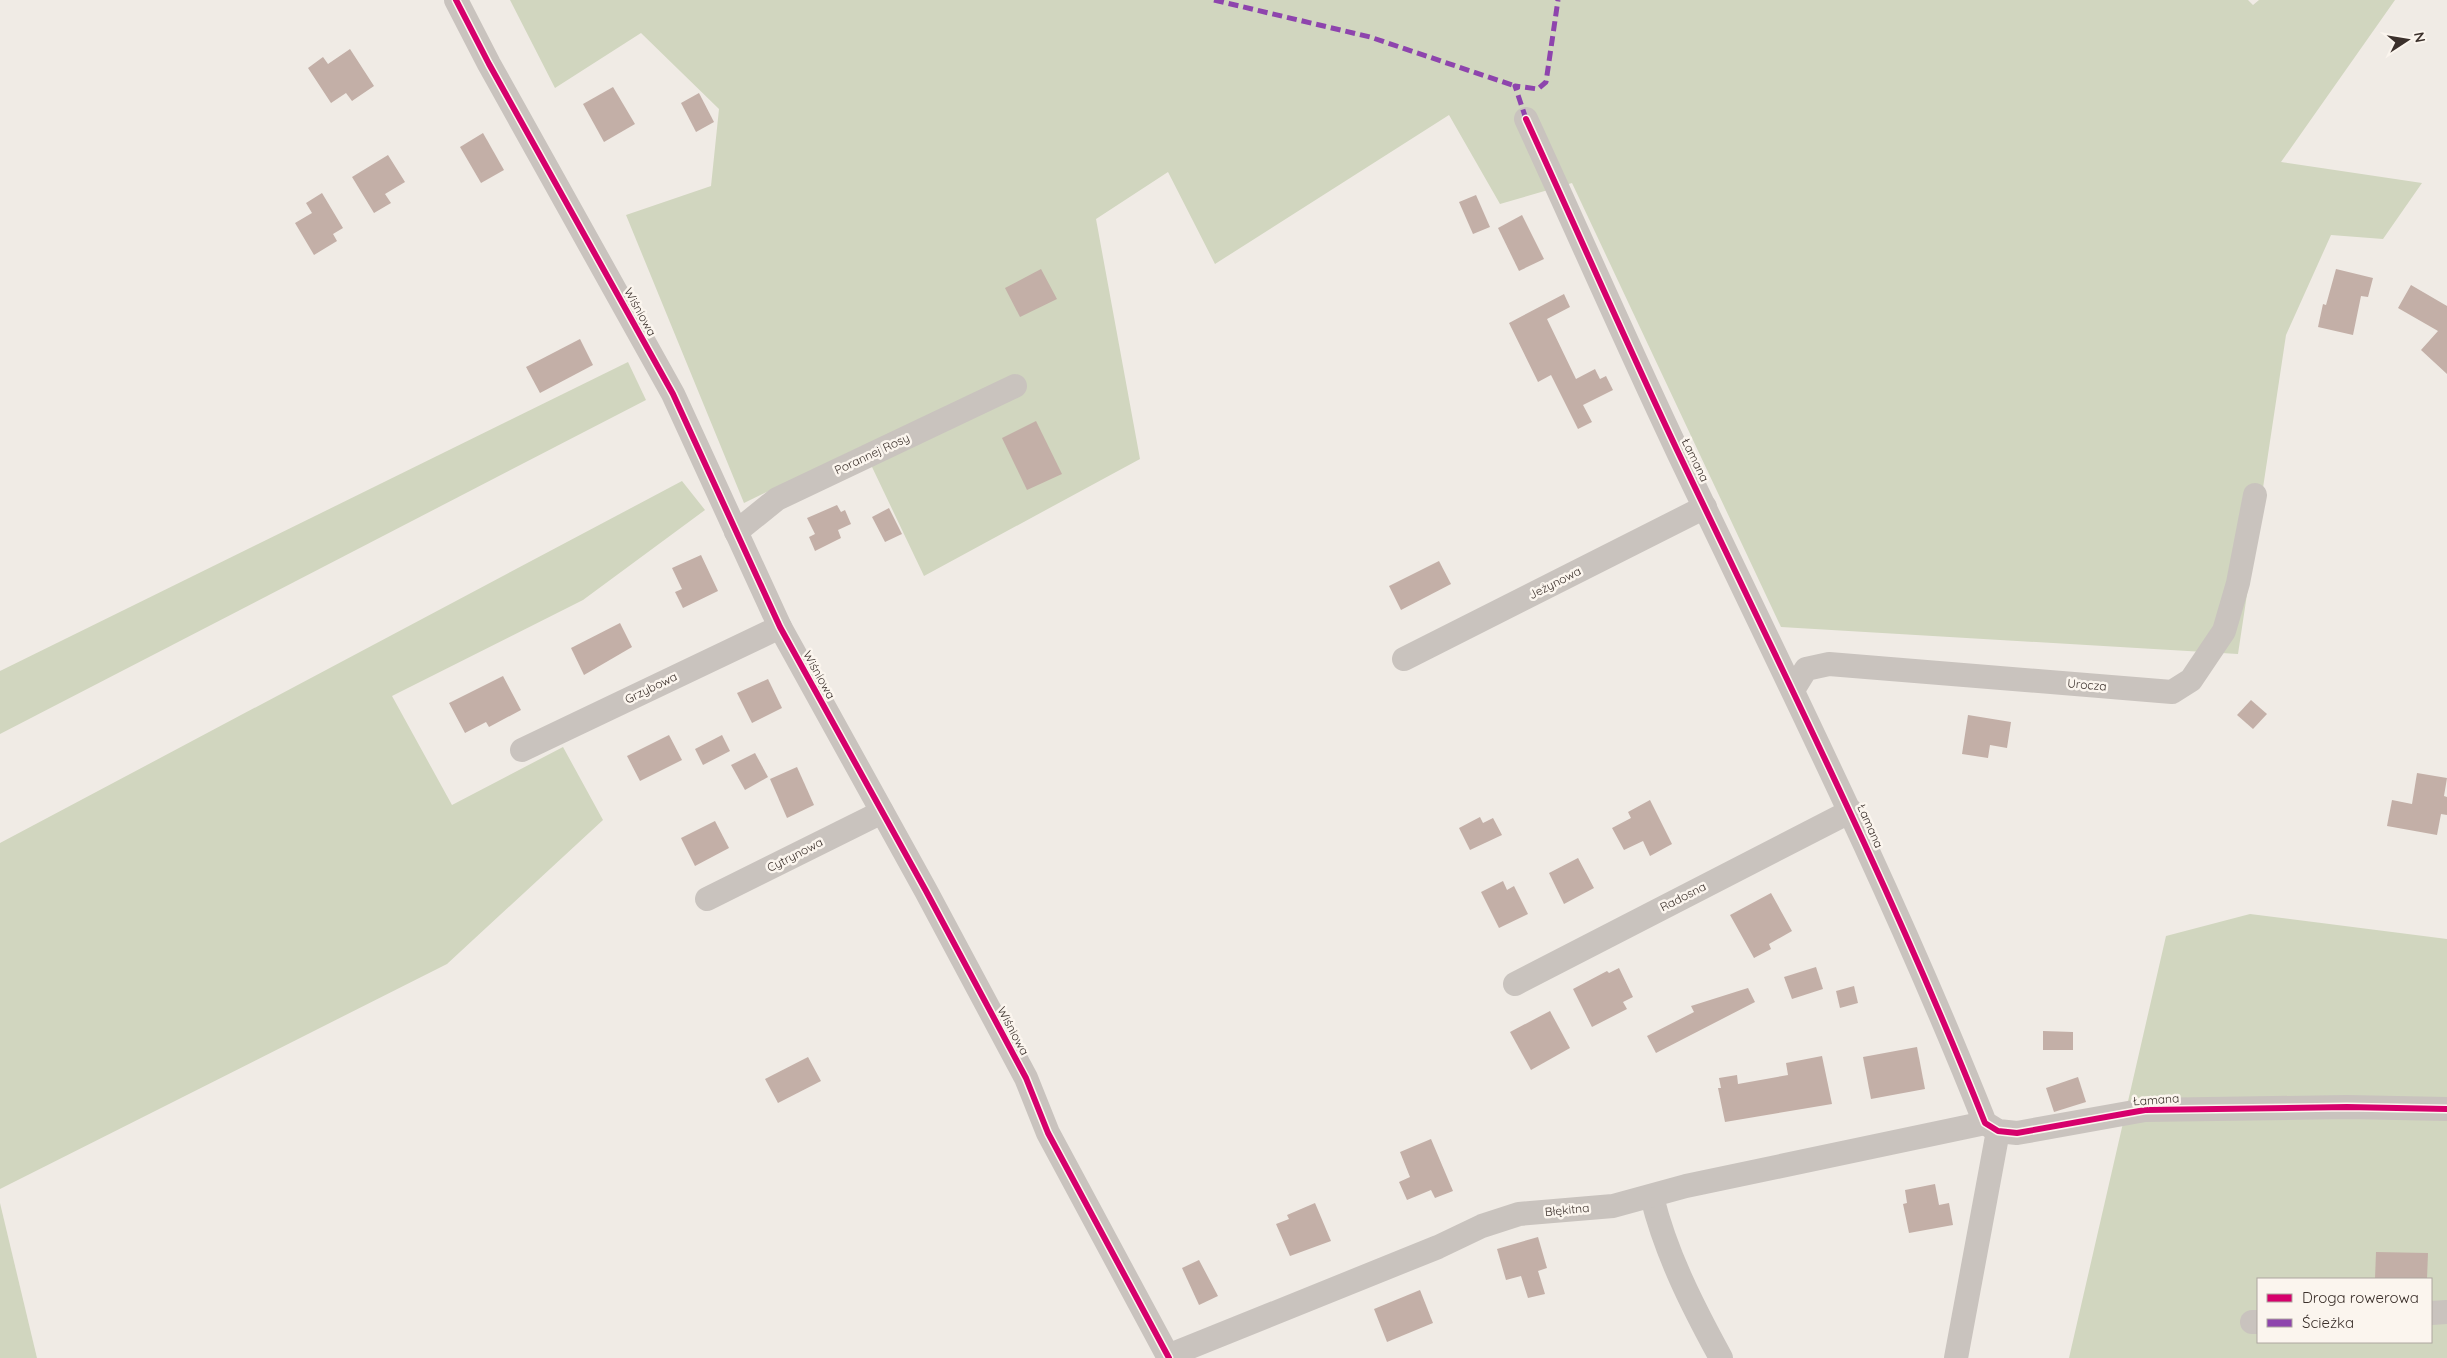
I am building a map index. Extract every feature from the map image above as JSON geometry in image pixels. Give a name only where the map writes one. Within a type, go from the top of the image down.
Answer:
[{"type":"street","name":"Wiśniowa","points":[[456,0],[489,64],[673,394],[780,627],[1026,1078],[1048,1134],[1168,1357]]},
{"type":"street","name":"Łamana","points":[[1526,119],[1705,507],[1851,811],[1992,1127],[2017,1133],[2145,1110],[2347,1107],[2447,1109]]},
{"type":"street","name":"Porannej Rosy","points":[[736,532],[777,499],[1015,386]]},
{"type":"street","name":"Urocza","points":[[1793,690],[1806,669],[1829,664],[2172,692],[2191,680],[2224,631],[2238,583],[2255,495]]},
{"type":"street","name":"Jeżynowa","points":[[1404,659],[1705,507]]},
{"type":"street","name":"Grzybowa","points":[[522,750],[780,627]]},
{"type":"street","name":"Radosna","points":[[1515,984],[1851,811]]},
{"type":"street","name":"Cytrynowa","points":[[708,899],[882,812]]},
{"type":"street","name":"Błękitna","points":[[1168,1357],[1438,1247],[1482,1226],[1519,1214],[1614,1206],[1686,1186],[1992,1127]]},
{"type":"street","points":[[1956,1358],[1992,1127]]},
{"type":"street","points":[[1652,1197],[1661,1234],[1700,1319],[1721,1358]]},
{"type":"street","points":[[2432,1312],[2447,1312]]},
{"type":"green space","points":[[510,0],[2248,0],[2253,5],[2259,0],[2395,0],[2281,162],[2422,183],[2383,239],[2331,235],[2286,335],[2238,654],[1781,627],[1572,183],[1500,204],[1449,115],[1215,264],[1168,172],[1096,219],[1140,459],[924,576],[862,446],[744,503],[626,215],[711,186],[719,109],[641,33],[555,88]]},
{"type":"green space","points":[[628,362],[646,400],[0,734],[0,671]]},
{"type":"green space","points":[[682,481],[705,510],[583,600],[392,696],[452,805],[563,747],[603,820],[447,964],[0,1189],[0,843]]},
{"type":"green space","points":[[2250,914],[2447,939],[2447,1358],[2069,1358],[2166,936]]},
{"type":"green space","points":[[0,1203],[37,1358],[0,1358]]},
{"type":"building","points":[[350,49],[374,86],[352,101],[346,93],[331,103],[308,68],[323,57],[328,64]]},
{"type":"building","points":[[613,87],[635,124],[604,142],[583,104]]},
{"type":"building","points":[[699,93],[714,122],[696,132],[681,103]]},
{"type":"building","points":[[483,133],[504,170],[481,183],[460,147]]},
{"type":"building","points":[[388,155],[405,182],[385,194],[391,203],[374,213],[352,177]]},
{"type":"building","points":[[322,193],[343,228],[333,234],[337,241],[314,255],[295,223],[312,213],[306,203]]},
{"type":"building","points":[[1476,195],[1490,227],[1473,234],[1459,202]]},
{"type":"building","points":[[1522,215],[1544,259],[1519,271],[1498,228]]},
{"type":"building","points":[[1041,269],[1057,299],[1020,317],[1005,288]]},
{"type":"building","points":[[2336,269],[2373,278],[2368,297],[2361,296],[2353,335],[2318,327],[2323,304],[2326,305]]},
{"type":"building","points":[[2411,285],[2447,306],[2447,374],[2421,350],[2438,331],[2398,308]]},
{"type":"building","points":[[1564,294],[1570,307],[1547,319],[1576,379],[1595,369],[1600,379],[1606,376],[1613,390],[1583,405],[1592,422],[1578,429],[1551,375],[1538,382],[1509,323]]},
{"type":"building","points":[[580,339],[593,365],[540,393],[526,367]]},
{"type":"building","points":[[1036,421],[1062,474],[1027,490],[1002,438]]},
{"type":"building","points":[[837,505],[841,512],[845,510],[851,524],[838,530],[841,538],[815,551],[809,537],[815,534],[807,518]]},
{"type":"building","points":[[889,508],[902,534],[885,542],[872,517]]},
{"type":"building","points":[[701,555],[718,591],[683,608],[675,592],[682,589],[672,568]]},
{"type":"building","points":[[1439,561],[1451,584],[1401,610],[1389,586]]},
{"type":"building","points":[[620,623],[632,647],[584,675],[571,648]]},
{"type":"building","points":[[503,676],[521,710],[489,727],[486,722],[465,733],[449,703]]},
{"type":"building","points":[[768,679],[782,708],[752,723],[737,693]]},
{"type":"building","points":[[2251,700],[2267,714],[2253,729],[2237,715]]},
{"type":"building","points":[[1968,715],[2011,722],[2007,748],[1990,745],[1988,758],[1962,754]]},
{"type":"building","points":[[669,735],[682,760],[640,781],[627,756]]},
{"type":"building","points":[[722,735],[730,751],[703,765],[695,749]]},
{"type":"building","points":[[755,753],[768,777],[745,790],[731,765]]},
{"type":"building","points":[[797,767],[814,805],[787,818],[770,779]]},
{"type":"building","points":[[2417,773],[2447,778],[2444,796],[2447,797],[2447,815],[2441,814],[2437,835],[2387,826],[2392,800],[2412,804]]},
{"type":"building","points":[[1650,800],[1672,844],[1650,856],[1643,841],[1624,850],[1612,828],[1631,818],[1628,812]]},
{"type":"building","points":[[1480,817],[1483,823],[1493,818],[1502,835],[1470,850],[1459,828]]},
{"type":"building","points":[[715,821],[729,848],[695,866],[681,838]]},
{"type":"building","points":[[1578,858],[1594,888],[1564,904],[1549,873]]},
{"type":"building","points":[[1503,881],[1507,890],[1514,886],[1528,914],[1499,928],[1481,892]]},
{"type":"building","points":[[1771,893],[1792,931],[1769,944],[1771,949],[1754,958],[1730,915]]},
{"type":"building","points":[[1816,967],[1823,989],[1792,999],[1784,977]]},
{"type":"building","points":[[1619,968],[1633,997],[1623,1002],[1627,1009],[1592,1027],[1573,989],[1607,971],[1609,973]]},
{"type":"building","points":[[1854,986],[1858,1003],[1840,1008],[1836,991]]},
{"type":"building","points":[[1748,988],[1755,1002],[1656,1053],[1647,1036],[1694,1012],[1691,1006]]},
{"type":"building","points":[[1550,1011],[1570,1048],[1531,1070],[1510,1032]]},
{"type":"building","points":[[2043,1031],[2073,1032],[2073,1050],[2043,1050]]},
{"type":"building","points":[[1917,1047],[1925,1089],[1871,1099],[1863,1057]]},
{"type":"building","points":[[1822,1056],[1832,1104],[1725,1122],[1718,1088],[1721,1088],[1719,1078],[1737,1075],[1738,1084],[1788,1075],[1786,1063]]},
{"type":"building","points":[[808,1057],[821,1081],[778,1103],[765,1079]]},
{"type":"building","points":[[2078,1077],[2086,1102],[2054,1112],[2046,1088]]},
{"type":"building","points":[[1431,1139],[1453,1191],[1435,1198],[1431,1190],[1407,1200],[1399,1182],[1410,1177],[1400,1152]]},
{"type":"building","points":[[1935,1184],[1939,1205],[1949,1203],[1953,1225],[1909,1233],[1903,1204],[1907,1203],[1905,1190]]},
{"type":"building","points":[[1315,1203],[1331,1241],[1290,1256],[1276,1224],[1289,1219],[1287,1215]]},
{"type":"building","points":[[1538,1237],[1547,1268],[1538,1271],[1545,1294],[1528,1298],[1521,1276],[1506,1280],[1497,1249]]},
{"type":"building","points":[[2376,1252],[2428,1253],[2427,1278],[2375,1278]]},
{"type":"building","points":[[1199,1260],[1218,1296],[1199,1305],[1182,1268]]},
{"type":"building","points":[[1420,1290],[1433,1323],[1387,1342],[1374,1309]]},
{"type":"marked path","points":[[1214,0],[1370,37],[1515,86]]},
{"type":"marked path","points":[[1526,119],[1515,86],[1538,89],[1546,82],[1558,0]]},
{"type":"cycle path","points":[[456,0],[489,64],[673,394],[780,627],[926,891],[1026,1078],[1048,1133],[1169,1358]]},
{"type":"cycle path","points":[[1526,119],[1659,411],[1876,869],[1914,953],[1985,1123],[1998,1131],[2017,1133],[2145,1110],[2347,1107],[2447,1109]]}]
